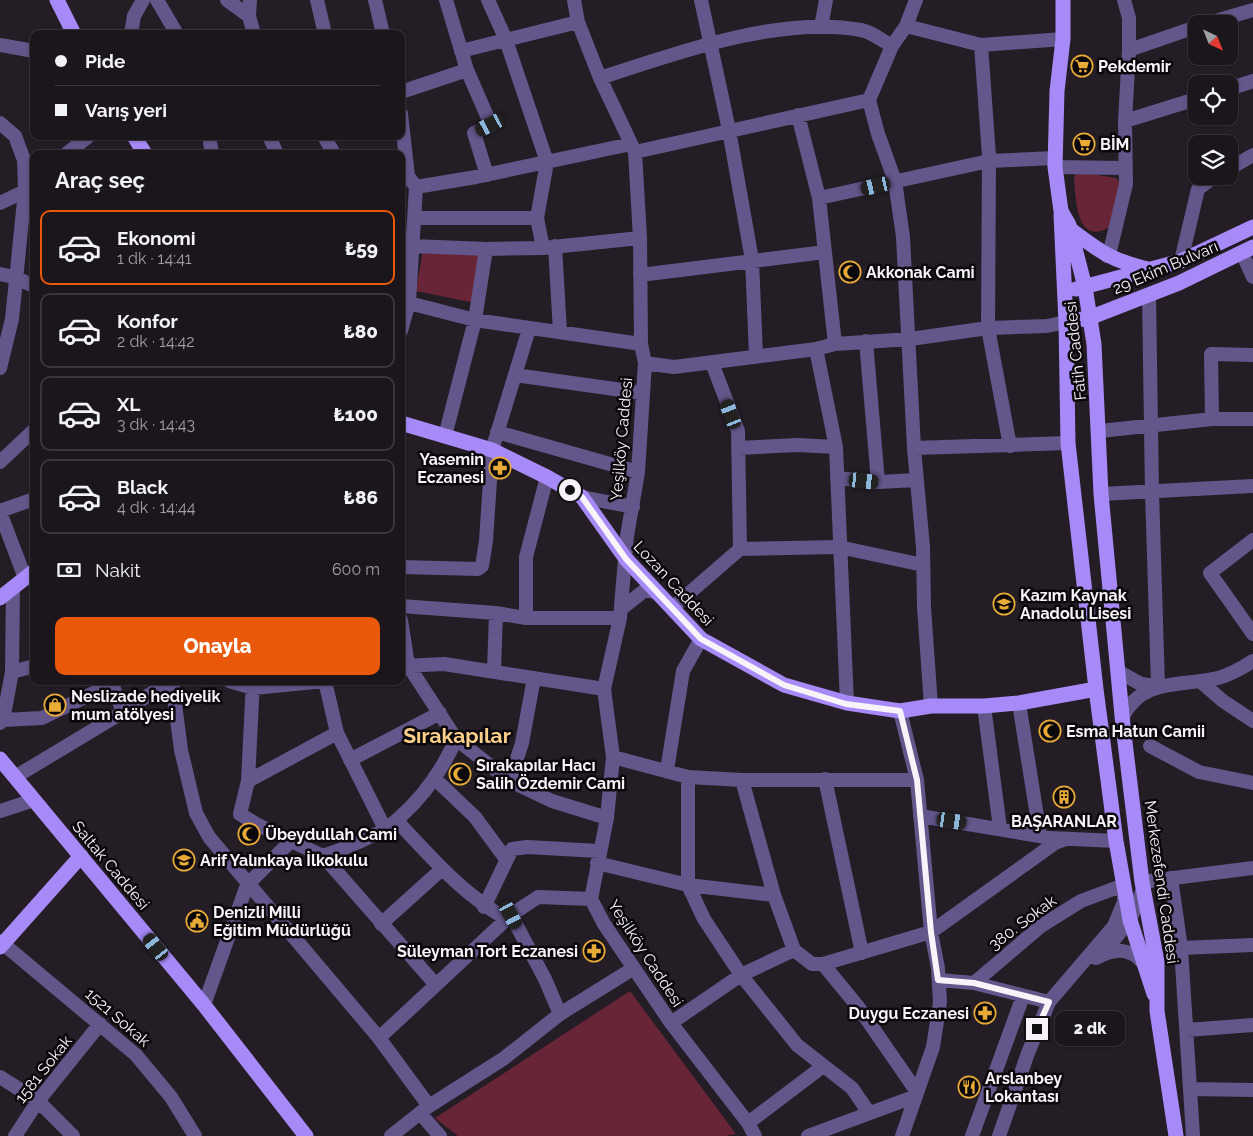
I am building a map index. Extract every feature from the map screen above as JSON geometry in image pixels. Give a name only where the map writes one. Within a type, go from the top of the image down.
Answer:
[{"type":"main road","points":[[57,0],[72,30]]},
{"type":"main road","name":"Fatih Caddesi","points":[[1064,1],[1056,91],[1055,163],[1061,211],[1066,322],[1068,443],[1096,689]]},
{"type":"main road","name":"Fatih Caddesi","points":[[1061,211],[1070,229],[1085,287],[1094,344],[1100,431],[1101,494],[1119,672]]},
{"type":"main road","name":"29 Ekim Bulvarı","points":[[1064,292],[1181,261],[1253,227]]},
{"type":"main road","points":[[1070,229],[1107,256],[1123,263],[1152,270]]},
{"type":"main road","name":"29 Ekim Bulvarı","points":[[1066,322],[1089,318],[1149,295],[1247,250]]},
{"type":"main road","name":"Lozan Caddesi","points":[[405,425],[492,450],[547,477],[582,497],[626,559],[701,639],[784,685],[846,704],[900,711],[931,706],[984,706],[1019,703],[1096,689]]},
{"type":"main road","points":[[0,598],[25,581]]},
{"type":"main road","points":[[1117,648],[1108,672],[1096,689],[1107,696],[1122,718]]},
{"type":"main road","points":[[1094,668],[1080,685],[1070,693],[1086,701],[1100,716]]},
{"type":"main road","name":"Merkezefendi Caddesi","points":[[1119,672],[1122,718],[1143,884],[1150,963],[1175,1136]]},
{"type":"main road","name":"Merkezefendi Caddesi","points":[[1096,689],[1116,841],[1124,885],[1126,924],[1150,963]]},
{"type":"main road","name":"Saltak Caddesi","points":[[0,759],[204,1005],[306,1136]]},
{"type":"main road","points":[[1,944],[81,856]]},
{"type":"street","points":[[132,30],[134,16],[143,0]]},
{"type":"street","points":[[157,0],[175,30]]},
{"type":"street","points":[[227,0],[249,16]]},
{"type":"street","points":[[250,0],[249,16],[253,30]]},
{"type":"street","points":[[317,0],[324,30]]},
{"type":"street","points":[[375,0],[382,30]]},
{"type":"street","points":[[446,0],[468,70],[490,125],[474,133],[487,175]]},
{"type":"street","points":[[488,0],[506,40],[547,162],[538,218],[549,247],[560,332]]},
{"type":"street","name":"Yeşilköy Caddesi","points":[[574,0],[578,22],[600,78],[633,148],[640,238],[641,344],[645,363],[638,472],[627,536],[621,613],[604,688],[613,757],[607,818],[591,899],[604,924],[671,1023],[748,1123],[755,1136]]},
{"type":"street","points":[[701,0],[708,44],[729,130],[752,260],[756,355]]},
{"type":"street","points":[[821,26],[826,0]]},
{"type":"street","points":[[916,0],[906,26],[892,46],[869,100],[878,134],[895,181],[903,237],[910,339],[914,448],[918,480],[931,706]]},
{"type":"street","points":[[1107,256],[1111,247],[1126,184],[1125,120],[1129,18],[1124,0]]},
{"type":"street","points":[[1236,15],[1253,10]]},
{"type":"street","points":[[462,51],[578,22]]},
{"type":"street","points":[[600,78],[708,44],[758,34],[821,26],[864,30],[892,46]]},
{"type":"street","points":[[906,26],[981,45],[1062,39]]},
{"type":"street","points":[[1129,50],[1188,30]]},
{"type":"street","points":[[0,45],[30,50]]},
{"type":"street","points":[[981,45],[989,161],[988,328],[1010,446]]},
{"type":"street","points":[[405,91],[468,70]]},
{"type":"street","points":[[1238,86],[1253,82]]},
{"type":"street","points":[[408,180],[487,175],[547,162],[729,130],[869,100]]},
{"type":"street","points":[[1125,120],[1188,101]]},
{"type":"street","points":[[798,115],[820,198],[835,344]]},
{"type":"street","points":[[0,123],[15,136],[29,174],[29,192],[6,312],[0,368]]},
{"type":"street","points":[[71,150],[84,140]]},
{"type":"street","points":[[405,152],[408,180],[416,218],[405,302],[474,320],[641,344]]},
{"type":"street","points":[[1238,164],[1253,155]]},
{"type":"street","points":[[820,198],[989,161],[1125,168]]},
{"type":"street","points":[[1181,261],[1198,188],[1202,185]]},
{"type":"street","points":[[0,203],[29,192]]},
{"type":"street","points":[[416,218],[538,218]]},
{"type":"street","points":[[413,246],[486,249],[549,247],[640,238]]},
{"type":"street","points":[[445,436],[474,320],[486,249]]},
{"type":"street","points":[[1247,250],[1253,277]]},
{"type":"street","points":[[640,275],[825,252]]},
{"type":"street","points":[[0,274],[14,277],[30,284]]},
{"type":"street","points":[[1149,295],[1152,492],[1158,686]]},
{"type":"street","points":[[645,363],[674,367],[712,363],[756,355],[816,349],[835,344],[910,339],[988,328],[1047,326],[1066,322]]},
{"type":"street","points":[[405,567],[478,569],[482,566],[492,450],[529,329]]},
{"type":"street","points":[[866,341],[878,482]]},
{"type":"street","points":[[816,349],[836,447],[846,704]]},
{"type":"street","points":[[1212,419],[1211,354],[1253,355]]},
{"type":"street","points":[[712,363],[738,430],[740,549]]},
{"type":"street","points":[[515,375],[643,393]]},
{"type":"street","points":[[1100,431],[1212,419],[1253,419]]},
{"type":"street","points":[[497,432],[638,472]]},
{"type":"street","points":[[0,462],[30,434]]},
{"type":"street","points":[[914,448],[1068,443]]},
{"type":"street","points":[[738,448],[797,445],[836,447]]},
{"type":"street","points":[[526,618],[526,557],[547,477]]},
{"type":"street","points":[[837,478],[878,482],[918,480]]},
{"type":"street","points":[[1101,494],[1253,486]]},
{"type":"street","points":[[582,497],[633,507]]},
{"type":"street","points":[[30,500],[0,511],[25,581],[12,672],[1,721],[42,718],[107,685]]},
{"type":"street","points":[[1251,626],[1210,573],[1253,540]]},
{"type":"street","points":[[672,608],[740,549],[839,547],[923,565]]},
{"type":"street","points":[[405,606],[496,613],[526,618],[621,613],[644,590],[658,593]]},
{"type":"street","points":[[494,671],[496,613]]},
{"type":"street","points":[[667,770],[683,671],[701,639]]},
{"type":"street","points":[[1119,672],[1140,684],[1158,686],[1219,678],[1253,661]]},
{"type":"street","points":[[405,666],[444,664],[604,688]]},
{"type":"street","points":[[405,666],[440,713],[456,739],[510,781],[552,802],[607,818]]},
{"type":"street","points":[[12,672],[30,667]]},
{"type":"street","points":[[510,781],[522,743],[534,678]]},
{"type":"street","points":[[1200,681],[1223,701],[1253,721]]},
{"type":"street","points":[[112,685],[124,712]]},
{"type":"street","points":[[15,777],[124,712],[165,685]]},
{"type":"street","points":[[172,685],[181,750],[196,813],[209,837],[379,1038],[440,1136]]},
{"type":"street","points":[[253,685],[248,781],[240,814],[256,824],[323,856],[436,985]]},
{"type":"street","points":[[326,685],[337,733],[384,827]]},
{"type":"street","points":[[1122,718],[1137,697],[1158,686]]},
{"type":"street","points":[[1019,703],[1040,835]]},
{"type":"street","points":[[984,706],[1000,828]]},
{"type":"street","points":[[900,711],[917,780],[931,932],[940,1002],[933,1048],[902,1136]]},
{"type":"street","points":[[350,760],[440,713]]},
{"type":"street","points":[[248,781],[337,733]]},
{"type":"street","points":[[323,856],[354,845],[397,821],[434,778],[448,758],[456,739]]},
{"type":"street","points":[[1150,746],[1199,772],[1253,783]]},
{"type":"street","points":[[613,757],[688,777],[742,780],[917,780]]},
{"type":"street","points":[[688,777],[688,885],[704,919],[741,975],[797,1045],[822,1067],[852,1088],[869,1113]]},
{"type":"street","points":[[434,778],[475,817],[506,859]]},
{"type":"street","points":[[825,779],[862,953]]},
{"type":"street","points":[[742,780],[774,895],[794,950],[812,964],[823,964],[931,932],[1055,843],[1066,839]]},
{"type":"street","points":[[0,811],[34,800]]},
{"type":"street","points":[[920,816],[1066,839],[1116,841]]},
{"type":"street","points":[[397,821],[442,869],[484,907],[509,917],[545,979],[560,1014]]},
{"type":"street","points":[[204,1005],[248,885],[291,841]]},
{"type":"street","points":[[484,907],[512,850],[527,847],[598,857],[688,885],[774,895]]},
{"type":"street","points":[[1062,985],[1096,958],[1126,924],[1143,884],[1172,878],[1253,868]]},
{"type":"street","points":[[381,924],[442,869]]},
{"type":"street","points":[[1172,878],[1181,948],[1193,1136]]},
{"type":"street","name":"380. Sokak","points":[[974,983],[1041,926],[1081,901],[1124,885]]},
{"type":"street","points":[[379,1038],[509,917],[538,897],[591,899]]},
{"type":"street","points":[[999,1136],[1028,1053],[1049,1002],[1062,985],[1126,924]]},
{"type":"street","name":"1521 Sokak","points":[[1,944],[136,1055],[156,1076],[195,1136]]},
{"type":"street","points":[[1181,948],[1253,945]]},
{"type":"street","points":[[671,1023],[741,975],[794,950]]},
{"type":"street","points":[[1096,958],[1117,950],[1136,955],[1150,963]]},
{"type":"street","points":[[823,964],[859,1008],[916,1094]]},
{"type":"street","points":[[391,1136],[424,1110],[504,1059],[560,1014],[634,968]]},
{"type":"street","points":[[938,980],[974,983],[1049,1002]]},
{"type":"street","points":[[972,1136],[1023,996]]},
{"type":"street","name":"1581 Sokak","points":[[15,1136],[38,1101],[100,1024]]},
{"type":"street","points":[[1187,1030],[1253,1026]]},
{"type":"street","points":[[748,1123],[822,1067]]},
{"type":"street","points":[[0,1077],[38,1101],[73,1136]]},
{"type":"street","points":[[1191,1090],[1253,1090]]},
{"type":"street","points":[[808,1136],[916,1094]]},
{"type":"shaded area","points":[[1079,172],[1116,178],[1120,183],[1110,227],[1098,231],[1090,231],[1084,225],[1077,207],[1074,176]]},
{"type":"shaded area","points":[[423,249],[482,250],[475,303],[416,291]]},
{"type":"shaded area","points":[[630,991],[736,1134],[725,1136],[458,1136],[435,1118]]},
{"type":"place","name":"Pekdemir","points":[[1082,66]]},
{"type":"place","name":"BİM","points":[[1084,144]]},
{"type":"place","name":"Akkonak Cami","points":[[850,272]]},
{"type":"place","name":"Yasemin Eczanesi","points":[[500,468]]},
{"type":"place","name":"Kazım Kaynak Anadolu Lisesi","points":[[1004,604]]},
{"type":"place","name":"Neslizade hediyelik mum atölyesi","points":[[55,705]]},
{"type":"place","name":"Esma Hatun Camii","points":[[1050,731]]},
{"type":"place","name":"Sırakapılar Hacı Salih Özdemir Cami","points":[[460,774]]},
{"type":"place","name":"BAŞARANLAR","points":[[1064,797]]},
{"type":"place","name":"Übeydullah Cami","points":[[249,834]]},
{"type":"place","name":"Arif Yalınkaya İlkokulu","points":[[184,860]]},
{"type":"place","name":"Denizli Milli Eğitim Müdürlüğü","points":[[197,921]]},
{"type":"place","name":"Süleyman Tort Eczanesi","points":[[594,951]]},
{"type":"place","name":"Duygu Eczanesi","points":[[985,1013]]},
{"type":"place","name":"Arslanbey Lokantası","points":[[969,1087]]},
{"type":"district","name":"Sırakapılar","points":[[457,736]]},
{"type":"route","points":[[570,490],[582,497],[626,559],[701,639],[784,685],[846,704],[900,711],[917,780],[923,857],[938,980],[974,983],[1049,1002],[1037,1029]]}]
